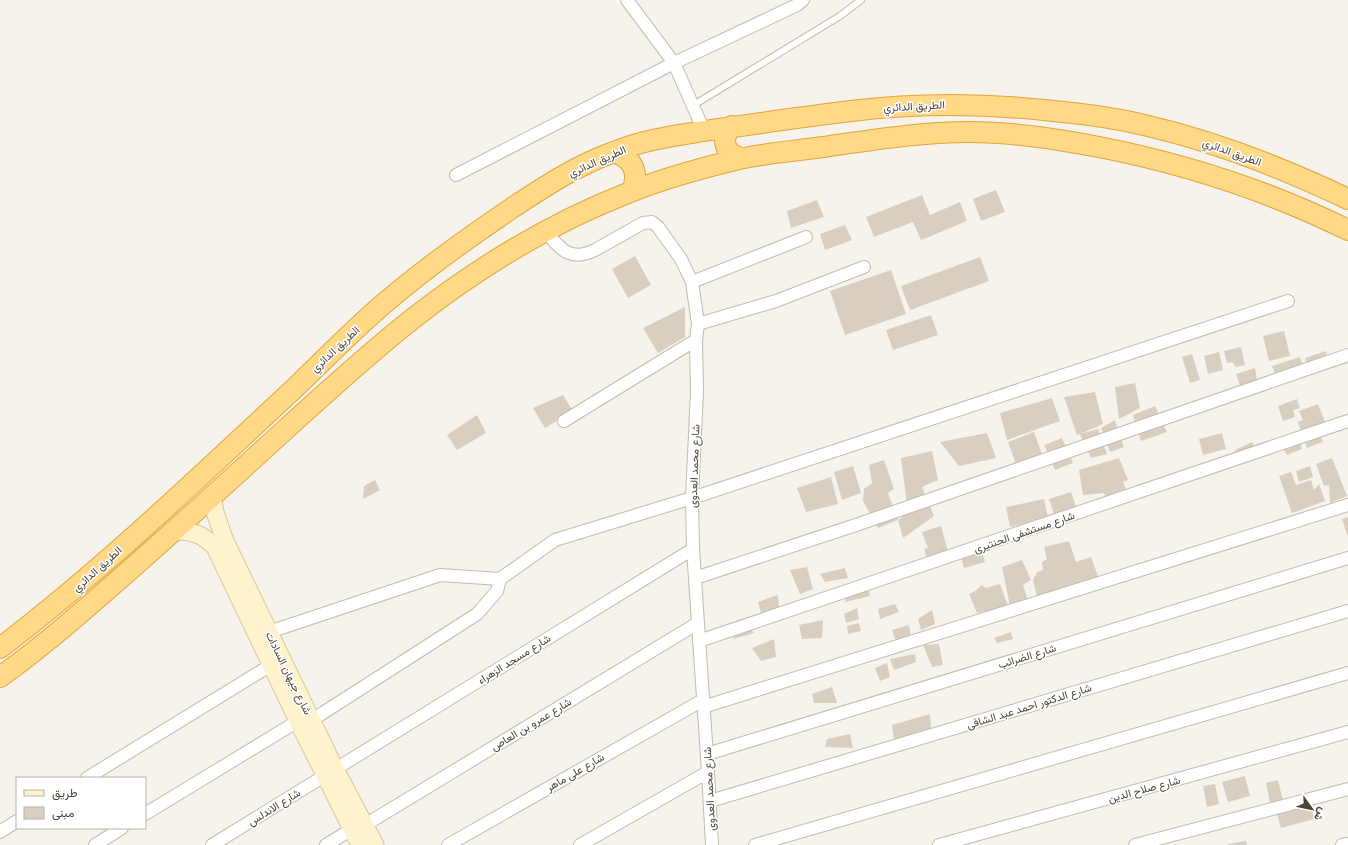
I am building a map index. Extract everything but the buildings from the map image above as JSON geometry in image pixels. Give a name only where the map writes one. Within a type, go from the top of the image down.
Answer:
[{"type":"highway","name":"الطريق الدائري","points":[[0,648],[41,617],[80,583],[220,457],[385,303],[413,280],[452,250],[523,201],[576,168],[613,152],[657,138],[732,126],[889,107],[927,104],[1002,106],[1074,112],[1140,124],[1205,142],[1273,166],[1348,199]]},
{"type":"highway","points":[[732,126],[726,137],[725,143],[727,149],[736,157],[743,158]]},
{"type":"highway","name":"الطريق الدائري","points":[[0,677],[50,640],[175,531],[336,384],[415,317],[472,276],[502,257],[591,209],[632,191],[687,173],[743,158],[903,135],[970,132],[1036,137],[1128,153],[1192,169],[1282,200],[1348,230]]},
{"type":"highway","points":[[613,152],[626,157],[631,163],[636,177],[632,191]]},
{"type":"main road","name":"شارع جيهان السادات","points":[[212,497],[215,512],[225,541],[269,632],[305,720],[358,827],[375,845]]},
{"type":"main road","name":"شارع جيهان السادات","points":[[175,531],[197,533],[207,539],[215,547],[271,665],[305,720]]},
{"type":"main road","name":"شارع جيهان السادات","points":[[358,827],[360,845]]},
{"type":"street","points":[[627,0],[674,63],[704,131]]},
{"type":"street","points":[[456,175],[674,63],[797,5],[803,0]]},
{"type":"street","name":"شارع محمد العدوى","points":[[546,232],[565,252],[581,255],[588,254],[596,250],[643,223],[652,222],[658,227],[681,259],[692,282],[698,324],[696,340],[697,391],[692,498],[694,578],[712,845]]},
{"type":"street","points":[[692,282],[806,237]]},
{"type":"street","points":[[698,324],[776,300],[864,267]]},
{"type":"street","points":[[269,632],[440,575],[500,579],[555,540],[692,498],[1288,301]]},
{"type":"street","points":[[564,421],[696,340]]},
{"type":"street","points":[[694,578],[856,525],[1348,355]]},
{"type":"street","name":"شارع مستشفى الحنتيرى","points":[[699,641],[1348,421]]},
{"type":"street","name":"شارع على ماهر","points":[[448,845],[703,703],[1348,505]]},
{"type":"street","name":"شارع مسجد الزهراء","points":[[330,772],[693,549]]},
{"type":"street","name":"شارع الضرائب","points":[[707,754],[1348,558]]},
{"type":"street","points":[[146,813],[305,720],[476,614],[497,591],[500,579]]},
{"type":"street","name":"شارع الدكتور احمد عبد الشافى","points":[[710,800],[1348,611]]},
{"type":"street","name":"شارع عمرو بن العاص","points":[[326,845],[698,623]]},
{"type":"street","points":[[90,777],[271,665]]},
{"type":"street","points":[[755,845],[1348,673]]},
{"type":"street","name":"شارع صلاح الدين","points":[[939,845],[1348,732]]},
{"type":"street","name":"شارع الاندلس","points":[[212,845],[330,772]]},
{"type":"street","points":[[580,845],[708,772]]},
{"type":"street","points":[[1135,845],[1348,789]]},
{"type":"street","points":[[0,832],[16,822]]},
{"type":"street","points":[[94,845],[120,829]]},
{"type":"street","points":[[1342,845],[1348,844]]},
{"type":"lane","points":[[692,106],[840,16],[861,0]]}]
